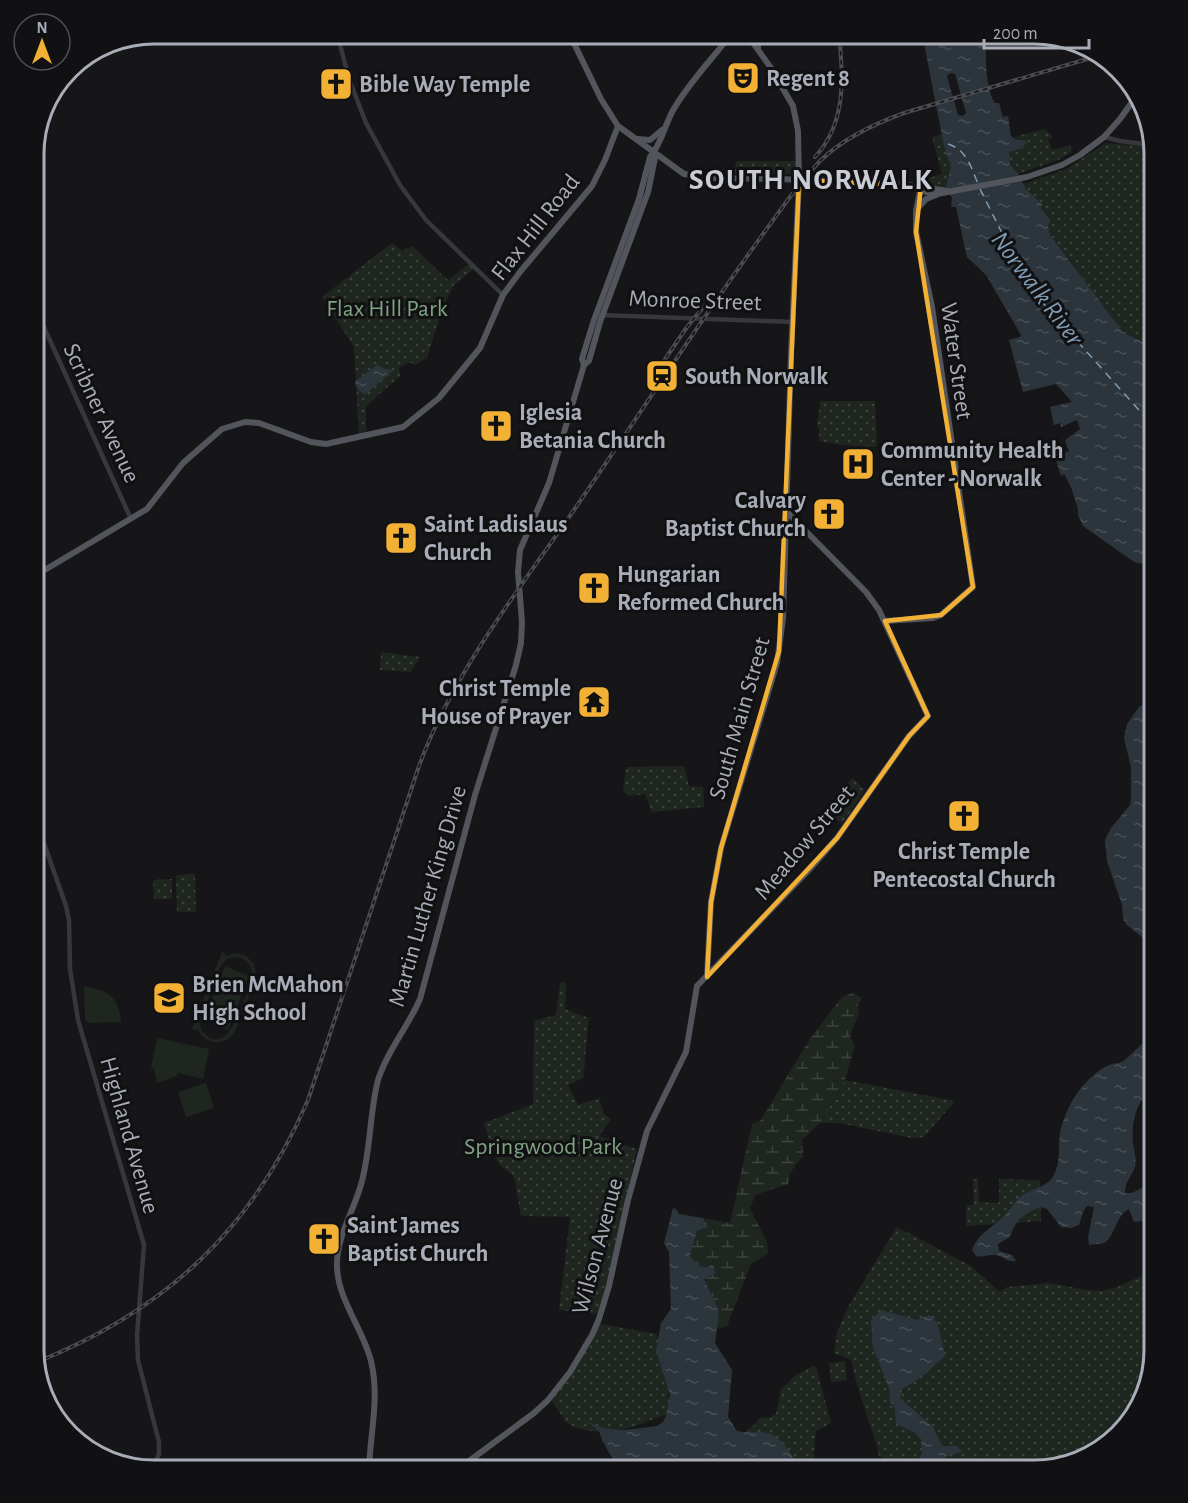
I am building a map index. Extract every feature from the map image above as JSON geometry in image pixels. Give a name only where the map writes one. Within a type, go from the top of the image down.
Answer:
[{"type":"main road","points":[[574,44],[601,99],[618,126],[684,174],[698,177],[921,186],[945,192]]},
{"type":"main road","name":"Martin Luther King Drive","points":[[370,1460],[375,1418],[374,1378],[365,1343],[339,1280],[337,1256],[363,1179],[379,1078],[420,999],[475,795],[516,665],[521,643],[518,572],[520,550],[549,483],[584,365],[582,359],[600,315],[639,199],[650,157],[675,107],[723,44]]},
{"type":"main road","points":[[754,44],[760,53]]},
{"type":"main road","points":[[758,44],[760,53]]},
{"type":"main road","name":"South Main Street","points":[[707,977],[711,902],[721,848],[779,651],[783,618],[800,180],[797,121],[793,106],[760,53]]},
{"type":"main road","points":[[916,211],[926,198],[945,192],[1027,177],[1062,165],[1104,137],[1132,103]]},
{"type":"main road","name":"Flax Hill Road","points":[[44,570],[150,506],[167,481],[190,455],[219,431],[233,425],[245,422],[259,423],[311,442],[326,444],[404,427],[439,398],[480,348],[503,295],[592,186],[618,126]]},
{"type":"main road","points":[[635,139],[650,140],[665,127]]},
{"type":"main road","name":"Water Street","points":[[885,621],[933,618],[941,615],[973,587],[932,307],[916,232],[916,211],[921,186]]},
{"type":"main road","points":[[786,511],[866,592],[885,621]]},
{"type":"main road","name":"Meadow Street","points":[[698,984],[837,838],[909,736],[928,716],[885,621]]},
{"type":"main road","name":"Wilson Avenue","points":[[470,1460],[548,1400],[570,1372],[592,1335],[609,1286],[628,1200],[647,1131],[686,1052],[698,984]]},
{"type":"street","points":[[340,44],[349,79],[366,123],[400,185],[426,220],[503,295]]},
{"type":"street","points":[[1104,137],[1144,144]]},
{"type":"street","name":"Monroe Street","points":[[600,315],[793,321]]},
{"type":"street","name":"Scribner Avenue","points":[[44,327],[131,519]]},
{"type":"street","name":"Highland Avenue","points":[[44,843],[66,906],[70,969],[78,1020],[144,1245],[138,1320],[138,1360],[160,1448],[157,1460]]},
{"type":"highlighted area","points":[[799,180],[921,186],[916,232],[973,587],[941,615],[885,621],[928,716],[909,736],[837,838],[707,977],[711,902],[721,848],[779,651]]},
{"type":"green space","points":[[1045,129],[1053,137],[1048,139],[1052,150],[1070,145],[1072,152],[1058,160],[1018,174],[1009,162],[1009,152],[1017,151],[1025,146],[1022,140],[1013,137]]},
{"type":"green space","points":[[942,135],[951,167],[946,187],[929,183],[929,178],[942,174],[932,137]]},
{"type":"green space","points":[[1106,143],[1144,146],[1144,342],[1123,332],[1050,235],[1048,225],[1051,221],[1041,207],[1042,204],[1023,184],[1066,169]]},
{"type":"green space","points":[[736,161],[799,161],[791,174],[735,174]]},
{"type":"green space","name":"Flax Hill Park","points":[[392,243],[402,251],[412,246],[448,280],[470,263],[475,268],[453,286],[446,301],[435,311],[439,319],[427,358],[415,365],[409,362],[399,368],[400,376],[366,406],[366,434],[359,436],[354,347],[322,297]]},
{"type":"green space","points":[[820,401],[875,401],[877,447],[819,441],[819,428],[817,427]]},
{"type":"green space","points":[[381,652],[420,657],[411,672],[380,670]]},
{"type":"green space","points":[[684,766],[689,786],[703,787],[704,807],[652,812],[645,794],[630,796],[623,791],[626,767]]},
{"type":"green space","points":[[852,778],[865,790],[842,824],[828,812]]},
{"type":"green space","points":[[195,874],[196,912],[177,912],[176,875]]},
{"type":"green space","points":[[172,879],[172,899],[154,899],[153,880]]},
{"type":"green space","points":[[222,952],[226,954],[225,956],[237,953],[246,956],[253,963],[256,972],[255,981],[234,1033],[225,1041],[214,1042],[200,1034],[197,1028],[196,1031],[192,1029]],"holes":[[[234,957],[248,962],[252,977],[235,1022],[220,1038],[212,1039],[202,1031],[201,1017],[221,965],[227,959]]]},
{"type":"green space","points":[[225,966],[249,976],[228,1030],[204,1020]]},
{"type":"green space","name":"Springwood Park","points":[[566,982],[565,1009],[589,1018],[583,1078],[568,1085],[578,1105],[599,1098],[604,1114],[611,1119],[599,1136],[637,1149],[600,1314],[559,1310],[570,1217],[521,1216],[513,1176],[499,1164],[484,1123],[533,1104],[534,1021],[556,1015],[560,983]]},
{"type":"green space","points":[[84,987],[106,992],[111,996],[118,1007],[121,1022],[89,1023],[85,1020]]},
{"type":"green space","points":[[853,993],[862,998],[850,1037],[855,1045],[845,1080],[820,1123],[802,1140],[803,1156],[790,1173],[788,1184],[755,1195],[750,1209],[767,1241],[768,1254],[751,1264],[727,1326],[716,1329],[719,1310],[704,1279],[712,1265],[702,1268],[690,1256],[697,1231],[708,1227],[703,1218],[730,1223],[752,1124],[760,1121],[811,1037],[842,997]]},
{"type":"green space","points":[[157,1038],[209,1049],[203,1079],[178,1073],[177,1076],[157,1083],[154,1069],[151,1068]]},
{"type":"green space","points":[[845,1080],[955,1101],[924,1137],[912,1138],[839,1123],[820,1123]]},
{"type":"green space","points":[[206,1083],[214,1108],[186,1117],[178,1092]]},
{"type":"green space","points":[[973,1179],[978,1179],[979,1202],[999,1203],[999,1179],[1040,1180],[1041,1221],[966,1226],[966,1205],[974,1205]]},
{"type":"green space","points":[[897,1227],[971,1266],[1000,1292],[1007,1287],[1049,1283],[1102,1291],[1144,1275],[1144,1364],[1141,1378],[1126,1411],[1117,1422],[1096,1441],[1070,1454],[1034,1460],[884,1460],[878,1454],[851,1360],[834,1353],[837,1332],[849,1305]]},
{"type":"green space","points":[[596,1323],[657,1334],[658,1346],[672,1384],[668,1395],[671,1410],[665,1415],[633,1427],[607,1428],[600,1432],[574,1427],[566,1422],[550,1398],[565,1381]]},
{"type":"green space","points":[[845,1361],[847,1380],[831,1382],[829,1363]]},
{"type":"green space","points":[[813,1366],[816,1367],[831,1423],[816,1431],[815,1460],[790,1460],[764,1432],[748,1434],[747,1431],[762,1417],[769,1418],[776,1414],[781,1389],[796,1375]]},
{"type":"water","name":"Norwalk River","points":[[924,44],[986,44],[986,69],[991,96],[995,103],[999,103],[1003,117],[1008,116],[1011,136],[1027,141],[1022,148],[1009,152],[1010,164],[1026,189],[1042,204],[1041,208],[1051,221],[1048,225],[1050,235],[1123,332],[1144,342],[1144,563],[1134,562],[1083,526],[1071,487],[1064,474],[1061,476],[1055,457],[1069,451],[1065,440],[1080,429],[1077,420],[1061,427],[1060,423],[1054,425],[1050,407],[1072,402],[1056,384],[1023,392],[1009,340],[1021,335],[986,275],[967,257],[956,207],[951,207],[952,198],[946,187],[951,167],[944,146]]},
{"type":"water","points":[[377,365],[393,370],[366,394],[362,393],[355,382]]},
{"type":"water","points":[[1144,704],[1144,939],[1123,919],[1122,905],[1107,861],[1105,840],[1111,828],[1130,805],[1131,767],[1124,738],[1127,724],[1139,707]]},
{"type":"water","points":[[1144,1042],[1144,1097],[1134,1118],[1133,1143],[1136,1164],[1126,1185],[1125,1193],[1132,1193],[1144,1187],[1144,1221],[1134,1222],[1129,1209],[1121,1216],[1108,1240],[1104,1243],[1089,1245],[1088,1237],[1094,1207],[1087,1206],[1079,1225],[1071,1228],[1061,1227],[1047,1209],[1040,1207],[1020,1218],[1010,1237],[998,1244],[999,1251],[1012,1255],[1016,1261],[996,1255],[976,1256],[972,1250],[982,1234],[1006,1214],[1021,1196],[1052,1178],[1057,1166],[1062,1125],[1074,1098],[1086,1082],[1111,1064],[1122,1062]]},
{"type":"water","points":[[673,1208],[679,1214],[703,1218],[708,1227],[697,1231],[690,1256],[702,1268],[713,1265],[715,1274],[704,1279],[719,1310],[715,1343],[732,1370],[728,1417],[737,1431],[762,1432],[775,1436],[794,1460],[613,1460],[599,1431],[583,1418],[603,1428],[626,1430],[657,1426],[666,1416],[670,1394],[656,1351],[661,1323],[671,1309],[669,1252],[664,1243]]},
{"type":"water","points":[[881,1310],[917,1320],[930,1315],[937,1322],[945,1356],[920,1378],[902,1389],[900,1398],[933,1427],[942,1446],[957,1446],[962,1452],[946,1456],[946,1460],[919,1460],[922,1453],[921,1439],[914,1432],[896,1424],[895,1408],[890,1402],[889,1388],[873,1347],[871,1320]]},
{"type":"pier","points":[[950,73],[955,74],[966,113],[963,116],[958,115],[947,76]]},
{"type":"ferry route","points":[[948,144],[960,150],[964,155],[978,184]]},
{"type":"ferry route","points":[[980,189],[1003,235],[1043,303],[1144,416]]},
{"type":"railway","points":[[815,157],[833,129],[838,114],[842,83],[840,44]]},
{"type":"railway","points":[[44,1359],[84,1341],[126,1317],[165,1290],[201,1260],[261,1188],[286,1146],[308,1100],[419,766],[450,697],[489,632],[737,270],[793,193],[821,160],[839,145],[860,132],[893,117],[1090,58]]},
{"type":"railway","points":[[661,365],[705,305]]},
{"type":"place","name":"Regent 8","points":[[743,78]]},
{"type":"place","name":"Bible Way Temple","points":[[336,84]]},
{"type":"place","name":"South Norwalk","points":[[662,376]]},
{"type":"place","name":"Iglesia Betania Church","points":[[496,426]]},
{"type":"place","name":"Community Health Center - Norwalk","points":[[858,464]]},
{"type":"place","name":"Calvary Baptist Church","points":[[829,514]]},
{"type":"place","name":"Saint Ladislaus Church","points":[[401,538]]},
{"type":"place","name":"Hungarian Reformed Church","points":[[594,588]]},
{"type":"place","name":"Christ Temple House of Prayer","points":[[594,702]]},
{"type":"place","name":"Christ Temple Pentecostal Church","points":[[964,816]]},
{"type":"place","name":"Brien McMahon High School","points":[[169,998]]},
{"type":"place","name":"Saint James Baptist Church","points":[[324,1239]]},
{"type":"district","name":"SOUTH NORWALK","points":[[811,179]]}]
